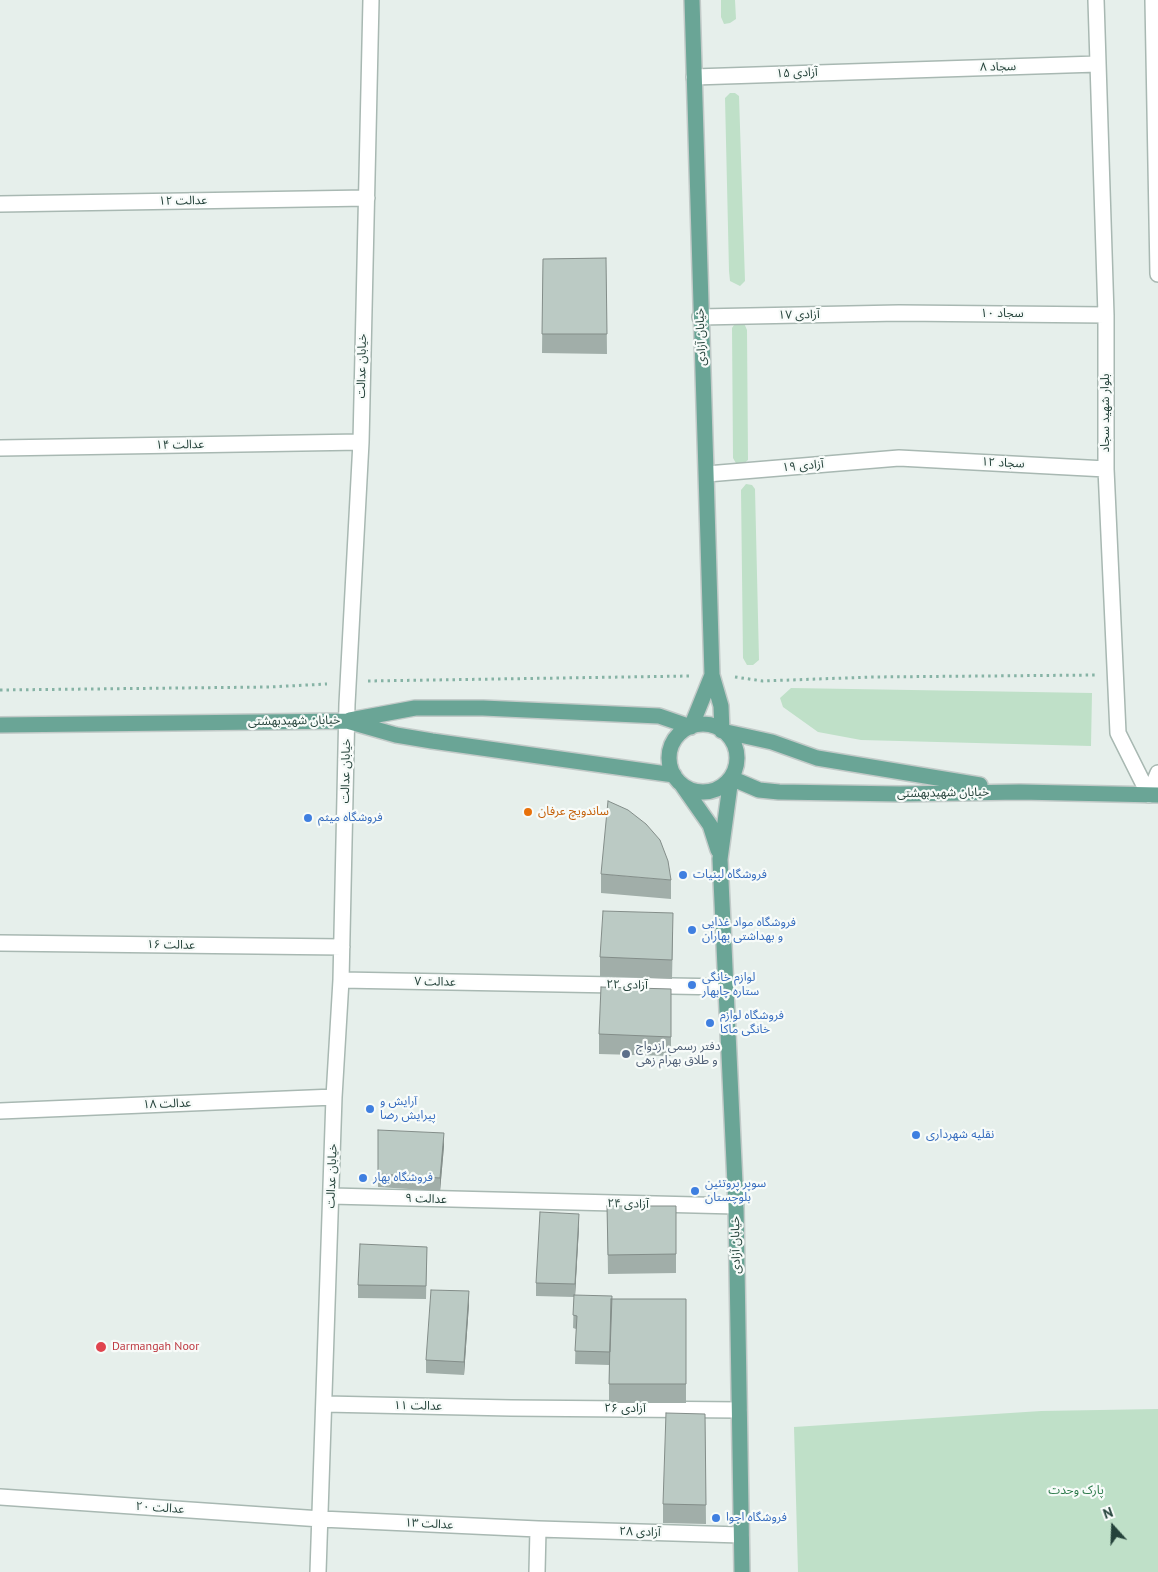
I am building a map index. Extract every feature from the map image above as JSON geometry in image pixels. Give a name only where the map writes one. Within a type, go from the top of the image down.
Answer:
[{"type":"main road","name":"خیابان آزادی","points":[[692,0],[712,675]]},
{"type":"main road","points":[[712,675],[692,727],[681,733],[672,747],[670,764],[677,779],[710,825],[720,859]]},
{"type":"main road","points":[[712,675],[721,706],[722,730],[730,738],[737,758],[731,778],[720,859]]},
{"type":"main road","points":[[347,721],[415,708],[483,708],[659,716],[692,727],[713,726],[722,730],[772,742],[817,758],[1020,792]]},
{"type":"main road","name":"خیابان شهیدبهشتی","points":[[0,725],[347,721],[396,735],[432,742],[677,779]]},
{"type":"main road","points":[[677,779],[691,790],[702,792],[714,790],[731,778]]},
{"type":"main road","name":"خیابان شهیدبهشتی","points":[[731,778],[759,790],[779,792],[900,794],[1020,792],[1153,795]]},
{"type":"main road","name":"خیابان آزادی","points":[[720,859],[736,1206],[742,1572]]},
{"type":"street","name":"خیابان عدالت","points":[[318,1572],[334,1098],[341,980],[348,683],[360,442],[371,0]]},
{"type":"street","name":"بلوار شهید سجاد","points":[[1096,0],[1106,315],[1106,469],[1118,733],[1153,795]]},
{"type":"street","points":[[1153,0],[1156,71],[1158,274]]},
{"type":"street","name":"سجاد ۸","points":[[899,69],[1097,64]]},
{"type":"street","name":"آزادی ۱۵","points":[[694,77],[899,69]]},
{"type":"street","name":"عدالت ۱۲","points":[[0,204],[367,198]]},
{"type":"street","name":"سجاد ۱۰","points":[[899,314],[1106,315]]},
{"type":"street","name":"آزادی ۱۷","points":[[700,317],[899,314]]},
{"type":"street","name":"عدالت ۱۴","points":[[0,448],[360,442]]},
{"type":"street","name":"سجاد ۱۲","points":[[898,458],[1106,469]]},
{"type":"street","name":"آزادی ۱۹","points":[[707,474],[898,458]]},
{"type":"street","points":[[1153,795],[1158,773]]},
{"type":"street","name":"عدالت ۱۶","points":[[0,943],[342,947]]},
{"type":"street","name":"عدالت ۷","points":[[341,980],[528,983]]},
{"type":"street","name":"آزادی ۲۲","points":[[528,983],[726,987]]},
{"type":"street","name":"عدالت ۱۸","points":[[0,1110],[334,1098]]},
{"type":"street","name":"عدالت ۹","points":[[331,1196],[520,1202]]},
{"type":"street","name":"آزادی ۲۴","points":[[520,1202],[736,1206]]},
{"type":"street","name":"عدالت ۱۱","points":[[325,1404],[510,1408]]},
{"type":"street","name":"آزادی ۲۶","points":[[510,1408],[739,1410]]},
{"type":"street","name":"عدالت ۲۰","points":[[0,1497],[321,1519]]},
{"type":"street","name":"عدالت ۱۳","points":[[321,1519],[538,1530]]},
{"type":"street","points":[[537,1572],[538,1530]]},
{"type":"street","name":"آزادی ۲۸","points":[[538,1530],[741,1536]]},
{"type":"path","points":[[0,690],[269,687],[348,683],[712,675],[763,681],[872,677],[1116,675]]},
{"type":"green space","points":[[721,0],[735,0],[736,19],[730,23],[724,24],[721,17]]},
{"type":"green space","points":[[730,93],[735,93],[739,96],[745,281],[740,286],[730,281],[729,271],[725,98]]},
{"type":"green space","points":[[736,322],[744,323],[747,330],[748,460],[743,464],[737,465],[733,458],[732,328]]},
{"type":"green space","points":[[746,484],[752,485],[755,489],[759,660],[753,665],[747,665],[743,658],[741,490]]},
{"type":"green space","points":[[791,688],[1092,693],[1091,746],[861,740],[818,732],[783,707],[780,698]]},
{"type":"green space","name":"پارک وحدت","points":[[1158,1409],[1158,1572],[798,1572],[794,1427],[1041,1411]]},
{"type":"building","points":[[606,258],[607,334],[542,334],[543,259]]},
{"type":"building","points":[[608,801],[628,810],[646,824],[660,840],[668,861],[671,880],[601,874]]},
{"type":"building","points":[[603,911],[673,913],[672,960],[600,957]]},
{"type":"building","points":[[601,987],[671,989],[671,1037],[599,1034]]},
{"type":"building","points":[[378,1130],[444,1133],[440,1178],[378,1174]]},
{"type":"building","points":[[607,1206],[676,1206],[676,1254],[608,1255]]},
{"type":"building","points":[[540,1212],[579,1214],[575,1284],[536,1283]]},
{"type":"building","points":[[360,1244],[427,1247],[426,1286],[358,1285]]},
{"type":"building","points":[[431,1290],[469,1291],[464,1362],[426,1360]]},
{"type":"building","points":[[574,1295],[612,1296],[610,1352],[575,1351],[577,1316],[573,1315]]},
{"type":"building","points":[[611,1299],[686,1299],[686,1384],[609,1384]]},
{"type":"building","points":[[666,1413],[705,1414],[706,1505],[663,1504]]},
{"type":"place","name":"ساندویچ عرفان","points":[[528,812]]},
{"type":"place","name":"فروشگاه میثم","points":[[308,818]]},
{"type":"place","name":"فروشگاه لبنیات","points":[[683,875]]},
{"type":"place","name":"فروشگاه مواد غذایی و بهداشتی بهاران","points":[[692,930]]},
{"type":"place","name":"لوازم خانگی ستاره چابهار","points":[[692,985]]},
{"type":"place","name":"فروشگاه لوازم خانگی ماکا","points":[[710,1023]]},
{"type":"place","name":"دفتر رسمی ازدواج و طلاق بهرام زهی","points":[[626,1054]]},
{"type":"place","name":"آرایش و پیرایش رضا","points":[[370,1109]]},
{"type":"place","name":"نقلیه شهرداری","points":[[916,1135]]},
{"type":"place","name":"فروشگاه بهار","points":[[363,1178]]},
{"type":"place","name":"سوپر پروتئین بلوچستان","points":[[695,1191]]},
{"type":"place","name":"Darmangah Noor","points":[[101,1347]]},
{"type":"place","name":"فروشگاه اجوا","points":[[716,1518]]}]
